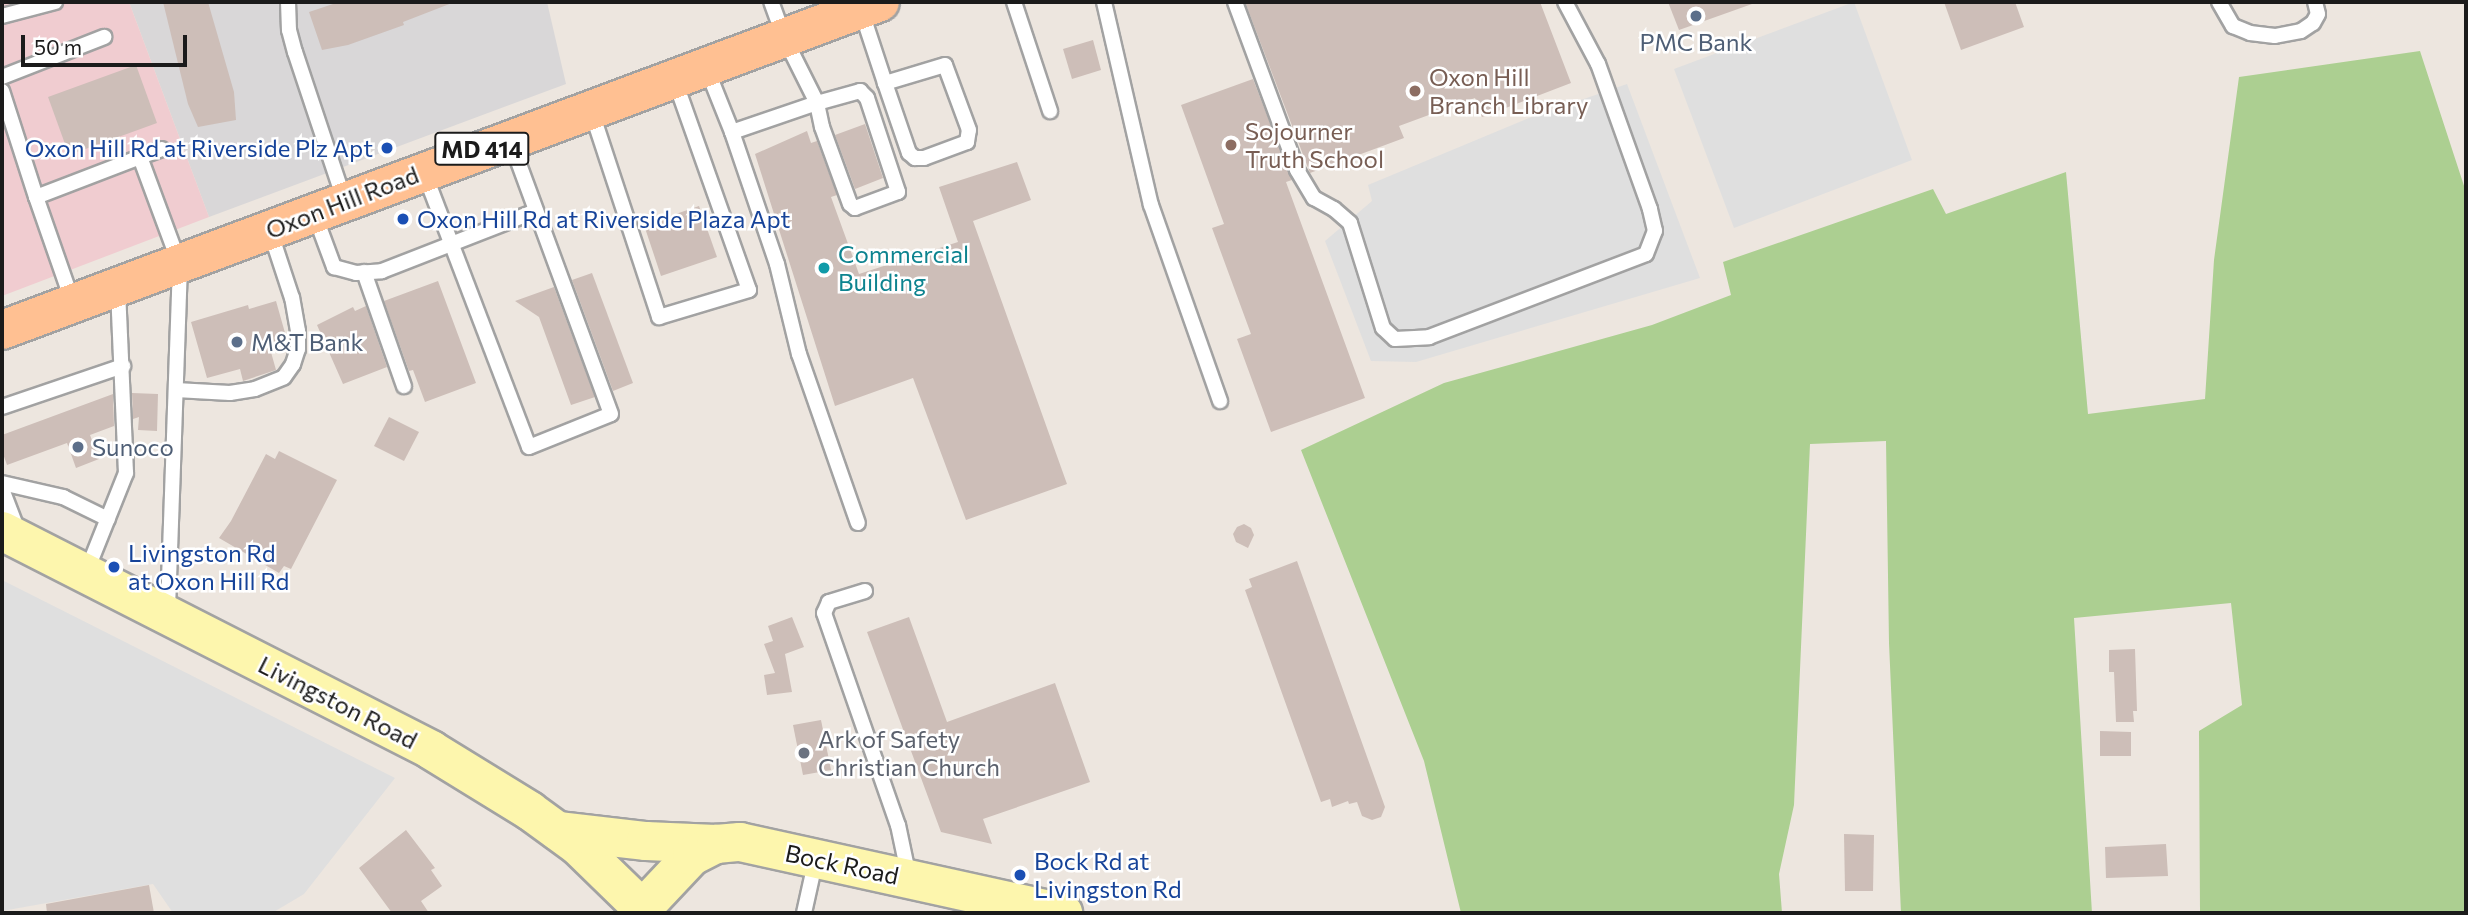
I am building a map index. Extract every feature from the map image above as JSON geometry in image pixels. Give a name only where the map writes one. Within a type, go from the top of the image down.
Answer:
[{"type":"main road","name":"Oxon Hill Road","points":[[2,330],[870,5]]},
{"type":"main road","name":"Livingston Road","points":[[12,537],[431,750],[558,831],[645,911]]},
{"type":"main road","name":"Bock Road","points":[[558,831],[646,841],[716,844],[740,842],[909,878],[1018,909],[1063,913]]},
{"type":"main road","points":[[645,911],[692,856],[716,844]]},
{"type":"lane","points":[[2,16],[55,2]]},
{"type":"lane","points":[[288,2],[289,30],[329,207],[334,267],[364,272],[382,271],[536,211]]},
{"type":"lane","points":[[732,132],[817,103],[860,91],[867,97],[898,192],[855,208],[849,204],[822,127],[817,103],[784,37],[771,2]]},
{"type":"lane","points":[[1014,2],[1050,111]]},
{"type":"lane","points":[[1104,2],[1151,205],[1220,401]]},
{"type":"lane","points":[[1235,2],[1297,170],[1314,198],[1334,209],[1350,223],[1382,328],[1395,340],[1429,337],[1646,254],[1655,231],[1650,209],[1598,64],[1565,2]]},
{"type":"lane","points":[[2219,2],[2233,26],[2250,33],[2275,36],[2301,31],[2313,23],[2318,14],[2315,2]]},
{"type":"lane","points":[[870,5],[886,83],[909,153],[915,158],[924,158],[967,142],[969,130],[945,65],[886,83]]},
{"type":"lane","points":[[2,77],[104,37]]},
{"type":"lane","points":[[590,108],[659,317],[749,290],[690,72]]},
{"type":"lane","points":[[690,72],[732,132],[777,264],[799,354],[858,523]]},
{"type":"lane","points":[[2,91],[73,304]]},
{"type":"lane","points":[[424,171],[530,447],[611,414],[510,139]]},
{"type":"lane","points":[[36,197],[162,149]]},
{"type":"lane","points":[[141,157],[180,265],[168,617]]},
{"type":"lane","points":[[176,390],[230,393],[255,389],[284,377],[293,364],[298,349],[298,331],[292,298],[270,230]]},
{"type":"lane","points":[[364,272],[404,386]]},
{"type":"lane","points":[[85,575],[126,473],[123,366],[117,289]]},
{"type":"lane","points":[[2,407],[123,366]]},
{"type":"lane","points":[[2,483],[63,497],[108,519]]},
{"type":"lane","points":[[2,489],[12,537]]},
{"type":"lane","points":[[865,590],[829,602],[824,613],[898,825],[909,878]]},
{"type":"lane","points":[[804,913],[816,858]]},
{"type":"shaded area","points":[[2,2],[129,2],[209,217],[2,296]]},
{"type":"shaded area","points":[[129,2],[547,2],[566,84],[209,217]]},
{"type":"shaded area","points":[[1854,2],[1912,160],[1734,228],[1674,69]]},
{"type":"shaded area","points":[[1627,84],[1700,278],[1416,362],[1371,361],[1325,241],[1372,201],[1368,185],[1529,118]]},
{"type":"shaded area","points":[[2,580],[395,778],[304,894],[272,913],[173,913],[153,884],[2,911]]},
{"type":"green space","points":[[2420,51],[2466,192],[2466,913],[2200,913],[2199,731],[2242,705],[2231,603],[2074,618],[2092,913],[1901,913],[1889,643],[1886,441],[1810,444],[1794,805],[1779,874],[1782,913],[1461,913],[1424,761],[1301,450],[1444,383],[1652,325],[1731,295],[1723,262],[1933,189],[1946,214],[2066,172],[2088,414],[2205,399],[2214,260],[2239,77]]},
{"type":"building","points":[[163,2],[208,2],[234,92],[236,120],[198,127],[188,104]]},
{"type":"building","points":[[339,2],[452,3],[403,22],[404,25],[348,45],[322,50],[309,12]]},
{"type":"building","name":"Oxon Hill Branch Library","points":[[1245,2],[1540,2],[1571,83],[1482,117],[1475,98],[1399,126],[1404,138],[1310,173]]},
{"type":"building","name":"PMC Bank","points":[[1668,2],[1752,2],[1752,4],[1679,30]]},
{"type":"building","points":[[1944,2],[2015,2],[2024,27],[1961,50]]},
{"type":"building","points":[[1093,40],[1101,70],[1072,79],[1063,49]]},
{"type":"building","points":[[136,65],[157,123],[69,155],[48,97]]},
{"type":"building","points":[[1253,79],[1292,180],[1286,182],[1365,398],[1271,432],[1237,339],[1251,334],[1212,228],[1224,224],[1181,105]]},
{"type":"building","points":[[865,124],[883,178],[855,189],[835,135]]},
{"type":"building","points":[[807,131],[811,143],[817,141],[837,195],[831,197],[859,274],[958,242],[939,187],[1017,162],[1031,200],[973,221],[1067,484],[966,520],[913,378],[835,406],[755,154]]},
{"type":"building","points":[[699,206],[717,257],[661,276],[644,225]]},
{"type":"building","points":[[592,273],[633,383],[613,391],[572,280]]},
{"type":"building","points":[[438,281],[476,383],[425,402],[413,370],[409,371],[384,301]]},
{"type":"building","points":[[554,287],[595,397],[571,405],[539,317],[515,301]]},
{"type":"building","name":"M&T Bank","points":[[276,301],[287,340],[269,345],[276,370],[243,381],[240,369],[207,378],[191,322],[248,305],[249,309]]},
{"type":"building","points":[[366,306],[387,367],[343,384],[317,325],[353,307],[355,311]]},
{"type":"building","points":[[132,393],[158,394],[157,431],[138,430],[139,417],[133,419]]},
{"type":"building","points":[[113,394],[114,426],[90,435],[99,459],[76,468],[67,443],[7,465],[2,451],[2,435]]},
{"type":"building","points":[[389,417],[419,432],[404,461],[374,446]]},
{"type":"building","points":[[279,451],[337,480],[291,569],[284,566],[279,573],[219,538],[231,521],[266,454],[275,459]]},
{"type":"building","points":[[1244,524],[1251,528],[1254,535],[1248,548],[1236,542],[1233,534],[1237,527]]},
{"type":"building","points":[[1297,561],[1385,807],[1381,817],[1372,820],[1362,816],[1357,802],[1349,804],[1348,801],[1332,807],[1330,799],[1321,802],[1245,590],[1252,587],[1249,579]]},
{"type":"building","points":[[792,617],[804,647],[785,654],[792,692],[767,695],[764,675],[775,673],[764,644],[773,641],[768,626]]},
{"type":"building","points":[[909,617],[947,722],[1055,683],[1090,782],[983,819],[992,844],[941,832],[867,632]]},
{"type":"building","points":[[2135,649],[2137,711],[2133,711],[2134,722],[2116,722],[2114,672],[2109,672],[2109,650]]},
{"type":"building","points":[[821,720],[831,770],[803,775],[793,725]]},
{"type":"building","points":[[2100,731],[2131,732],[2131,756],[2100,756]]},
{"type":"building","points":[[406,830],[435,868],[431,870],[442,886],[421,901],[429,913],[392,913],[359,868]]},
{"type":"building","points":[[1844,834],[1874,835],[1873,891],[1845,891]]},
{"type":"building","points":[[2166,844],[2168,876],[2106,878],[2105,847]]},
{"type":"building","points":[[149,885],[154,913],[47,913],[46,904]]},
{"type":"place","name":"PMC Bank","points":[[1696,16]]},
{"type":"place","name":"Oxon Hill Branch Library","points":[[1415,91]]},
{"type":"place","name":"Sojourner Truth School","points":[[1231,145]]},
{"type":"place","name":"Oxon Hill Rd at Riverside Plz Apt","points":[[387,148]]},
{"type":"place","name":"Oxon Hill Rd at Riverside Plaza Apt","points":[[403,219]]},
{"type":"place","name":"Commercial Building","points":[[824,268]]},
{"type":"place","name":"M&T Bank","points":[[237,342]]},
{"type":"place","name":"Sunoco","points":[[78,447]]},
{"type":"place","name":"Livingston Rd at Oxon Hill Rd","points":[[114,567]]},
{"type":"place","name":"Ark of Safety Christian Church","points":[[804,753]]},
{"type":"place","name":"Bock Rd at Livingston Rd","points":[[1020,875]]}]
